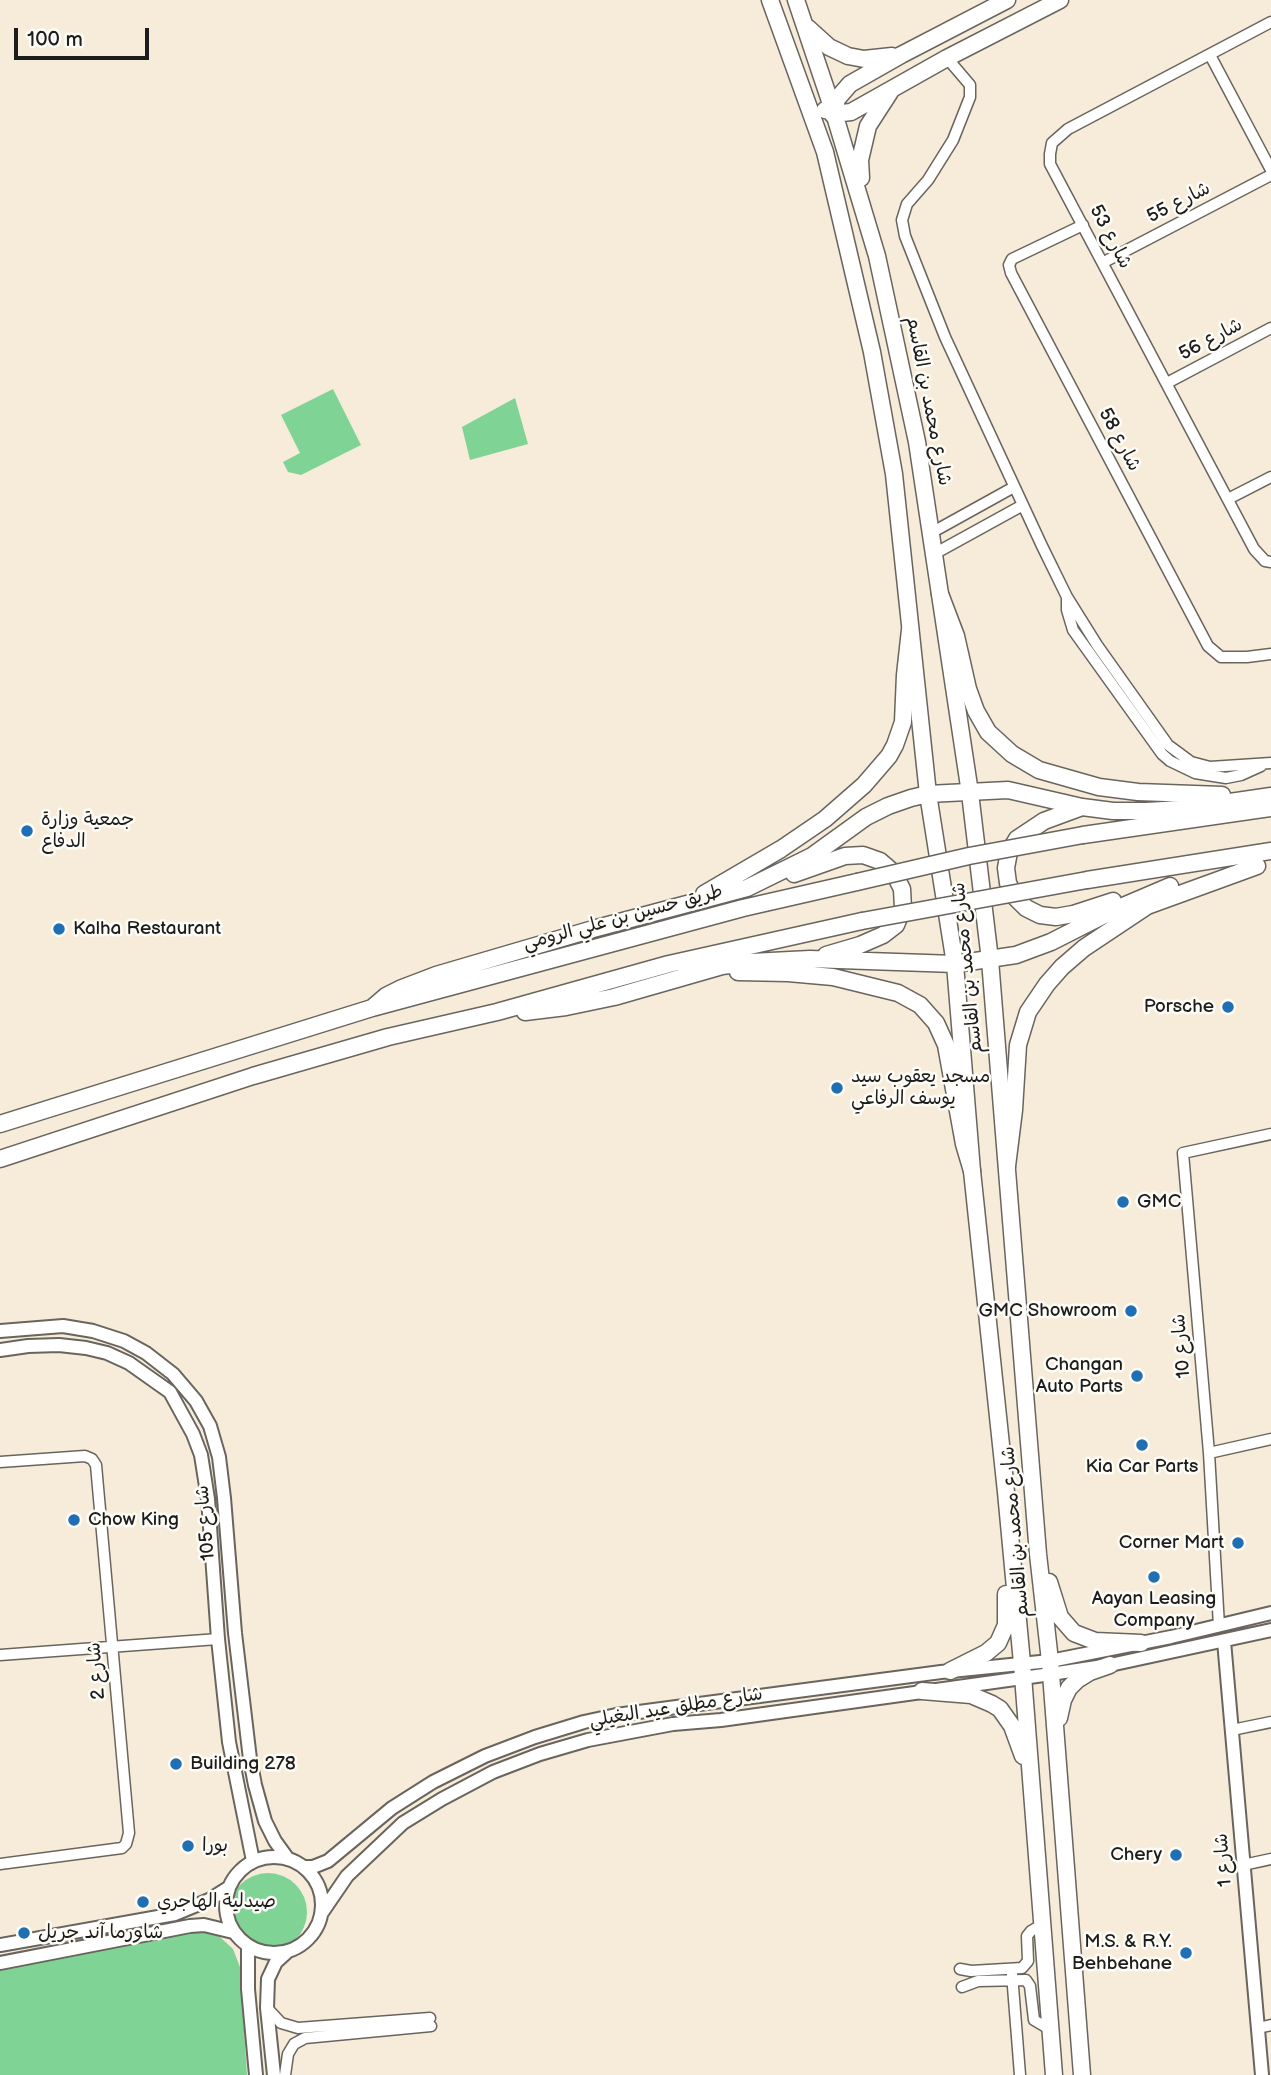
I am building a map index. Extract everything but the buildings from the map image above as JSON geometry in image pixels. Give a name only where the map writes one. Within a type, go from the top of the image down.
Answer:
[{"type":"main road","name":"شارع محمد بن القاسم","points":[[770,0],[825,152],[872,352],[894,474],[928,794],[955,964],[972,1171],[1023,1671],[1054,2075]]},
{"type":"main road","name":"شارع محمد بن القاسم","points":[[796,0],[861,198],[877,256],[917,442],[970,793],[990,960],[1083,2075]]},
{"type":"main road","points":[[825,152],[827,130],[837,99],[850,84],[1007,0]]},
{"type":"main road","points":[[804,92],[816,104],[834,113],[851,112],[947,58],[1060,0]]},
{"type":"main road","points":[[806,25],[829,47],[848,56],[864,59],[901,55]]},
{"type":"main road","points":[[861,198],[860,160],[863,142],[868,126],[895,87]]},
{"type":"main road","points":[[940,594],[957,636],[968,689],[976,711],[996,740],[1021,760],[1060,777],[1119,790],[1252,798]]},
{"type":"main road","points":[[680,907],[814,827],[845,803],[881,765],[895,746],[903,722],[905,664],[910,630]]},
{"type":"main road","points":[[747,888],[812,856],[866,817],[888,806],[928,794],[1008,790],[1112,811],[1182,809],[1271,796]]},
{"type":"main road","points":[[1082,807],[1030,829],[1017,839],[1009,852],[1006,868],[1008,883],[1015,897],[1026,908],[1040,915],[1073,914],[1264,864]]},
{"type":"main road","name":"طريق حسين بن علي الرومي","points":[[0,1124],[372,1008],[743,908],[969,856],[1083,835],[1271,808]]},
{"type":"main road","points":[[0,1159],[253,1076],[388,1037],[497,1012],[669,964],[862,921],[1087,880],[1271,851]]},
{"type":"main road","points":[[372,1008],[386,996],[436,975],[747,888],[845,856],[863,855],[880,861],[894,873],[902,890],[902,908],[896,925],[883,935],[860,945],[810,959]]},
{"type":"main road","points":[[1007,1166],[1013,1121],[1017,1045],[1028,1012],[1047,984],[1084,948],[1147,906],[1264,864]]},
{"type":"main road","points":[[497,1012],[532,1012],[566,1007],[614,997],[722,966],[751,962],[810,959],[955,964],[990,960],[1042,946],[1116,909],[1170,887]]},
{"type":"main road","points":[[693,974],[810,974],[876,986],[913,1000],[932,1016],[944,1037],[964,1144],[972,1171]]},
{"type":"main road","points":[[950,1671],[993,1647],[1002,1637],[1006,1625],[999,1428]]},
{"type":"main road","points":[[1038,1555],[1048,1576],[1059,1613],[1066,1626],[1074,1633],[1095,1641],[1141,1643]]},
{"type":"main road","points":[[1057,1741],[1063,1700],[1069,1688],[1090,1672],[1110,1665]]},
{"type":"main road","points":[[922,1691],[971,1695],[1000,1709],[1012,1726],[1031,1776]]},
{"type":"main road","points":[[1047,1975],[1056,1990],[1065,2075]]},
{"type":"street","name":"شارع 53","points":[[1271,22],[1068,129],[1052,143],[1050,164],[1254,549],[1265,561],[1271,562]]},
{"type":"street","points":[[1210,55],[1271,173]]},
{"type":"street","points":[[947,58],[968,81],[970,97],[958,130],[941,161],[907,204],[902,220],[902,229],[944,337],[1067,597],[1097,645],[1162,737],[1176,752],[1191,762],[1210,767],[1268,763]]},
{"type":"street","name":"شارع 55","points":[[1104,262],[1271,173]]},
{"type":"street","name":"شارع 58","points":[[1083,225],[1012,259],[1009,265],[1011,273],[1208,646],[1221,657],[1271,654]]},
{"type":"street","name":"شارع 56","points":[[1167,383],[1271,328]]},
{"type":"street","points":[[1228,499],[1271,477]]},
{"type":"street","points":[[931,533],[1014,487]]},
{"type":"street","points":[[934,554],[1023,505]]},
{"type":"street","name":"شارع 10","points":[[1219,1626],[1209,1453],[1183,1153],[1271,1134]]},
{"type":"street","name":"شارع 105","points":[[0,1331],[63,1326],[93,1331],[124,1341],[146,1353],[173,1374],[196,1401],[210,1426],[219,1457],[224,1498],[235,1633],[252,1772],[265,1821],[288,1859]]},
{"type":"street","points":[[0,1338],[0,1348]]},
{"type":"street","name":"شارع 105","points":[[0,1348],[38,1345],[86,1348],[107,1353],[129,1363],[170,1392],[193,1434],[204,1469],[208,1499],[229,1742],[253,1861]]},
{"type":"street","points":[[1209,1453],[1271,1439]]},
{"type":"street","name":"شارع 2","points":[[0,1462],[85,1456],[92,1459],[96,1465],[129,1833],[126,1844],[116,1849],[0,1864]]},
{"type":"street","points":[[208,1499],[214,1495],[224,1498]]},
{"type":"street","points":[[1051,1667],[1141,1643],[1271,1614]]},
{"type":"street","points":[[1051,1667],[1110,1665],[1271,1630]]},
{"type":"street","points":[[0,1655],[218,1639]]},
{"type":"street","name":"شارع 1","points":[[1224,1641],[1243,1865],[1264,2027],[1262,2075]]},
{"type":"street","name":"شارع مطلق عيد البغيلي","points":[[321,1914],[347,1876],[403,1823],[442,1798],[493,1772],[540,1754],[588,1740],[644,1729],[922,1691],[1051,1667]]},
{"type":"street","name":"شارع مطلق عيد البغيلي","points":[[304,1867],[313,1867],[328,1861],[393,1808],[485,1756],[535,1737],[605,1717],[950,1671],[1023,1671]]},
{"type":"street","points":[[644,1729],[656,1721],[723,1711],[727,1709],[729,1700]]},
{"type":"street","points":[[1232,1730],[1271,1721]]},
{"type":"street","points":[[274,2075],[267,2008],[268,1979],[276,1962],[310,1938],[317,1927],[322,1901],[319,1888],[304,1867],[288,1859],[276,1857],[253,1861],[234,1877],[228,1888],[225,1903],[227,1918],[233,1932],[248,1946],[260,1952],[287,1952]]},
{"type":"street","points":[[1243,1865],[1271,1858]]},
{"type":"street","points":[[0,1945],[175,1914],[209,1900],[228,1888]]},
{"type":"street","points":[[962,1987],[972,1982],[1012,1974],[1023,1968],[1026,1965],[1027,1936],[1042,1924]]},
{"type":"street","points":[[0,1963],[190,1926],[204,1925],[233,1932]]},
{"type":"street","points":[[248,1946],[248,1989],[256,2075]]},
{"type":"street","points":[[960,1969],[1012,1974],[1029,1983],[1034,2020],[1051,2031]]},
{"type":"street","points":[[1012,1974],[1020,2075]]},
{"type":"street","points":[[267,2008],[281,2023],[298,2028],[431,2022],[305,2038],[294,2044],[288,2054],[285,2075]]},
{"type":"green space","points":[[333,389],[361,445],[301,475],[288,472],[283,462],[300,453],[281,415]]},
{"type":"green space","points":[[515,398],[528,444],[470,460],[462,427]]},
{"type":"green space","points":[[268,1873],[283,1876],[296,1884],[304,1897],[307,1912],[304,1927],[296,1940],[283,1948],[268,1951],[253,1948],[240,1940],[232,1927],[229,1912],[232,1897],[240,1884],[253,1876]]},
{"type":"green space","points":[[200,1931],[220,1937],[233,1949],[240,1967],[247,2075],[0,2075],[0,1970]]},
{"type":"place","name":"جمعية وزارة الدفاع","points":[[27,831]]},
{"type":"place","name":"Kalha Restaurant","points":[[59,929]]},
{"type":"place","name":"Porsche","points":[[1228,1007]]},
{"type":"place","name":"مسجد يعقوب سيد يوسف الرفاعي","points":[[837,1088]]},
{"type":"place","name":"GMC","points":[[1123,1202]]},
{"type":"place","name":"GMC Showroom","points":[[1131,1311]]},
{"type":"place","name":"Changan Auto Parts","points":[[1137,1376]]},
{"type":"place","name":"Kia Car Parts","points":[[1142,1445]]},
{"type":"place","name":"Chow King","points":[[74,1520]]},
{"type":"place","name":"Corner Mart","points":[[1238,1543]]},
{"type":"place","name":"Aayan Leasing Company","points":[[1154,1577]]},
{"type":"place","name":"Building 278","points":[[176,1764]]},
{"type":"place","name":"بورا","points":[[188,1846]]},
{"type":"place","name":"Chery","points":[[1176,1855]]},
{"type":"place","name":"صيدلية الهاجري","points":[[143,1902]]},
{"type":"place","name":"شاورما آند جريل","points":[[24,1933]]},
{"type":"place","name":"M.S. & R.Y. Behbehane","points":[[1186,1953]]}]
